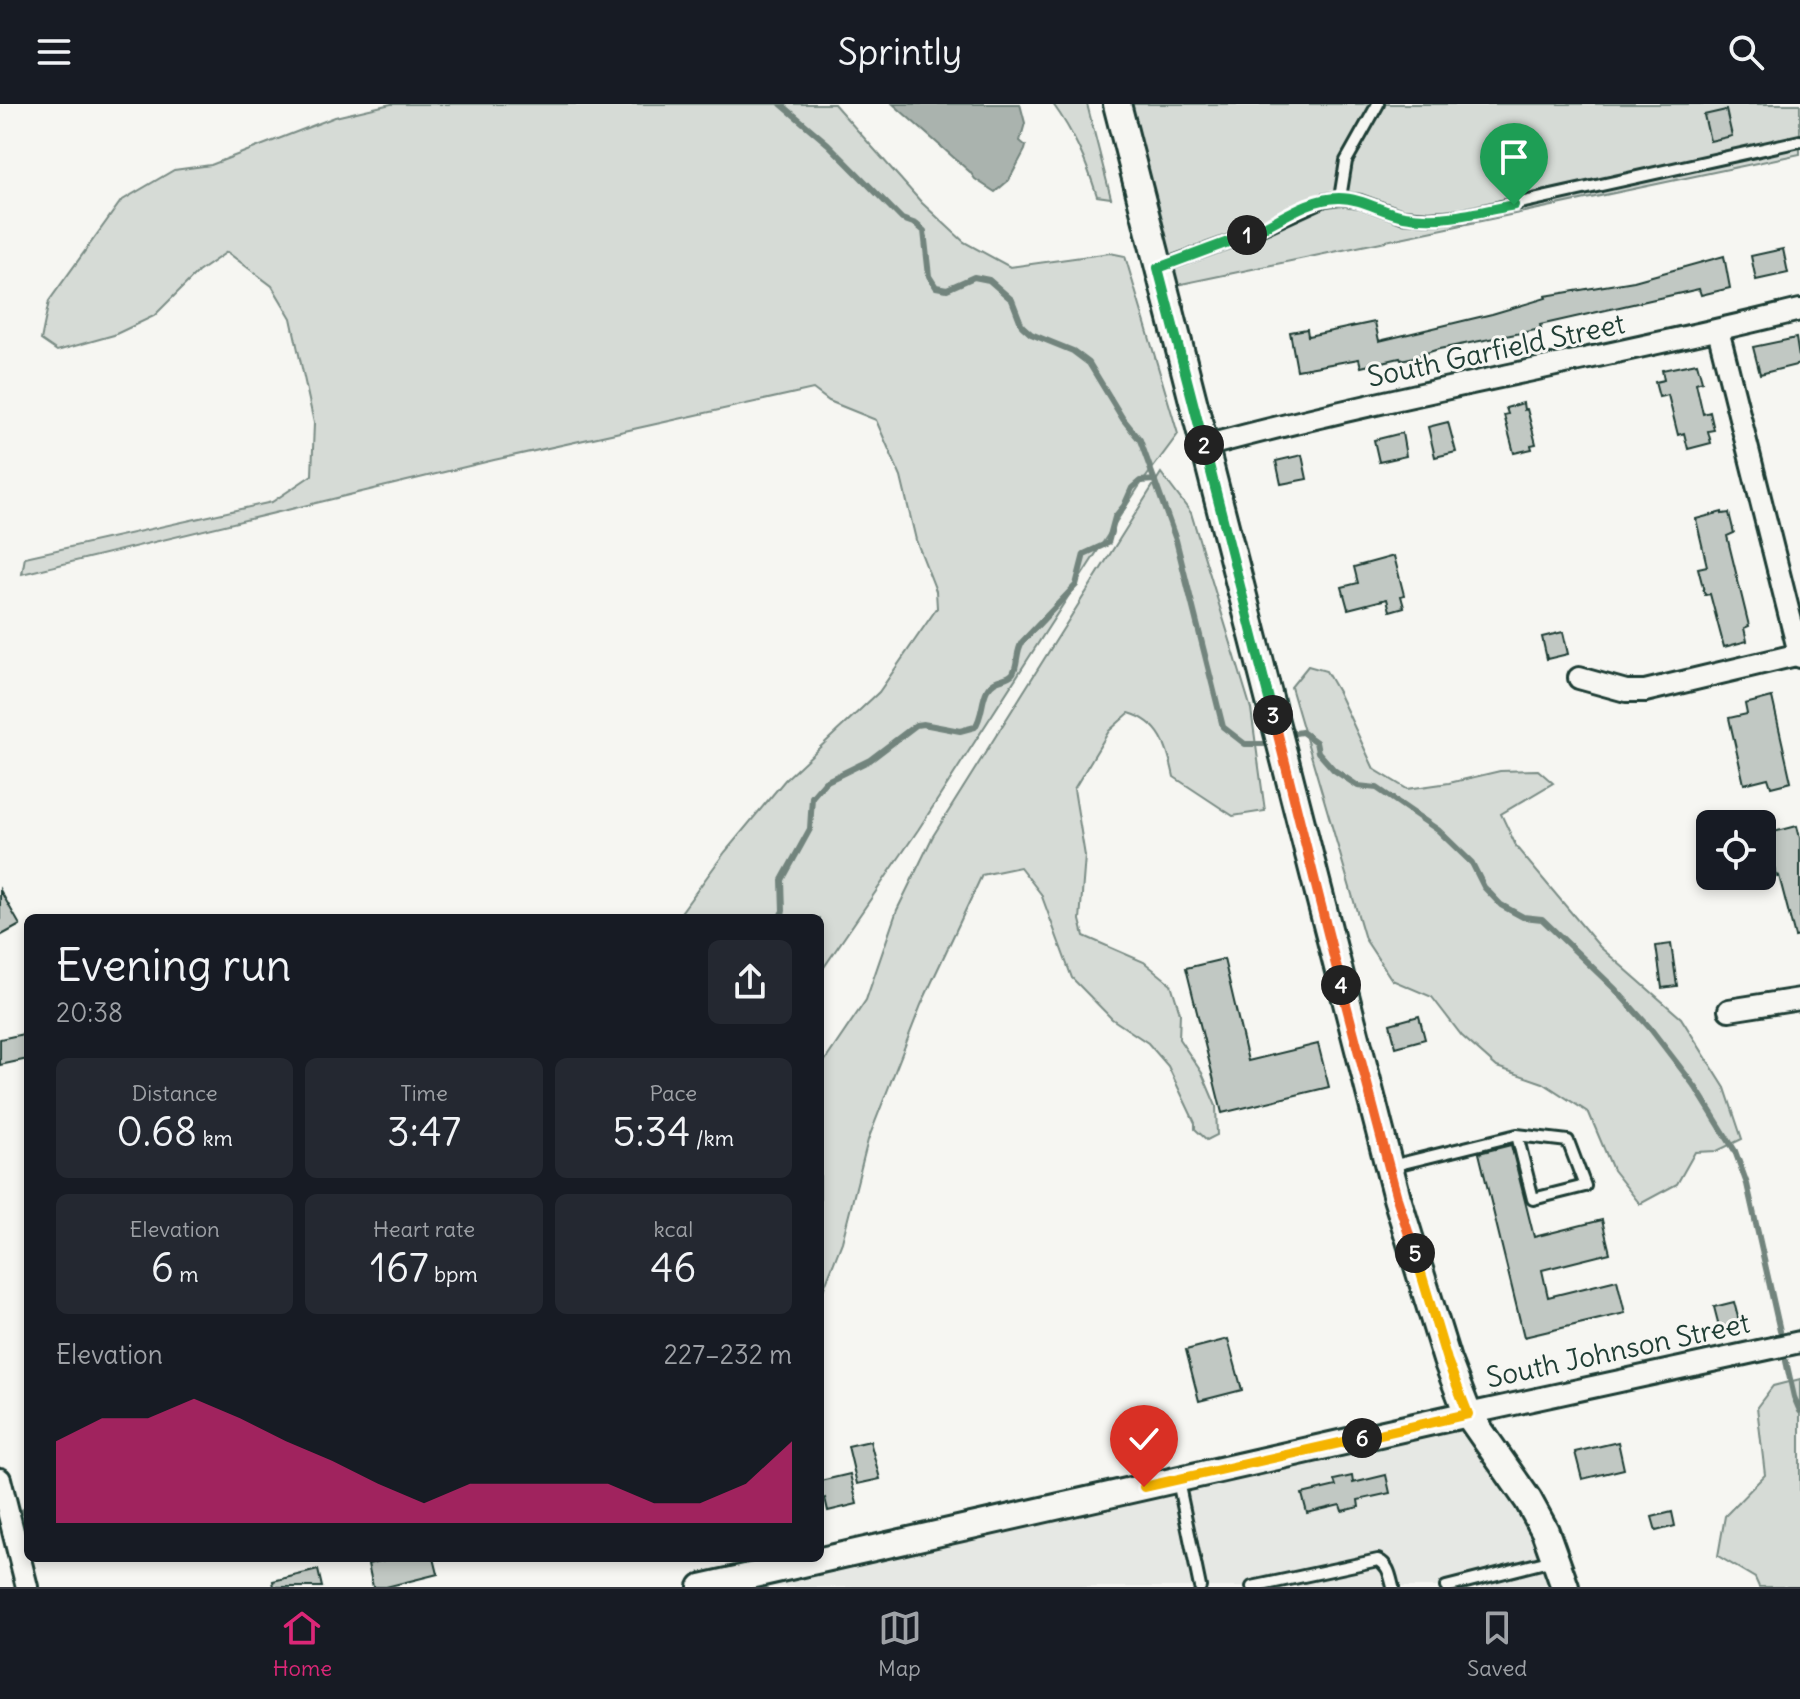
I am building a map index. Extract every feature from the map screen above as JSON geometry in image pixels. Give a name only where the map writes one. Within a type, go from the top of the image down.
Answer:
[{"type":"main road","points":[[1117,104],[1389,1166],[1447,1360],[1468,1414],[1528,1500],[1557,1558],[1565,1587]]},
{"type":"street","name":"South Garfield Street","points":[[1205,446],[1325,415],[1800,310]]},
{"type":"street","points":[[1579,678],[1626,691],[1645,691],[1800,655],[1718,330]]},
{"type":"street","points":[[1729,1010],[1800,999]]},
{"type":"street","name":"South Johnson Street","points":[[824,1559],[1800,1342]]},
{"type":"street","points":[[0,1479],[27,1587]]},
{"type":"street","name":"South Johnson Street","points":[[701,1587],[811,1562]]},
{"type":"lane","points":[[1340,198],[1346,161],[1378,104]]},
{"type":"lane","points":[[1158,268],[1253,233],[1313,203],[1340,198],[1360,201],[1402,216],[1461,216],[1800,141]]},
{"type":"lane","points":[[1389,1166],[1517,1135],[1568,1141],[1585,1186],[1533,1199],[1517,1135]]},
{"type":"lane","points":[[1178,1479],[1200,1587]]},
{"type":"lane","points":[[1446,1587],[1557,1558]]},
{"type":"lane","points":[[1252,1587],[1378,1560],[1389,1571],[1393,1587]]},
{"type":"shaded area","points":[[391,104],[834,104],[922,203],[964,242],[1010,267],[1110,253],[1125,256],[1178,434],[1138,488],[918,830],[824,967],[824,914],[680,914],[725,852],[785,780],[879,692],[937,608],[936,591],[916,540],[901,477],[876,420],[829,401],[813,389],[494,460],[22,574],[25,557],[272,502],[312,475],[314,423],[291,318],[272,286],[227,252],[198,272],[154,316],[114,335],[57,351],[41,340],[49,301],[121,201],[174,170],[211,165],[335,117]]},
{"type":"shaded area","points":[[893,104],[1020,104],[1025,123],[1020,141],[1026,146],[1025,150],[1009,180],[995,192],[975,179]]},
{"type":"shaded area","points":[[1053,104],[1087,104],[1111,198],[1097,196],[1079,148]]},
{"type":"shaded area","points":[[1117,104],[1800,104],[1800,154],[1162,288]]},
{"type":"shaded area","points":[[1161,473],[1191,513],[1251,709],[1265,811],[1233,816],[1174,777],[1166,746],[1156,730],[1140,717],[1129,713],[1109,731],[1074,789],[1085,856],[1080,920],[1084,936],[1144,962],[1171,984],[1180,1013],[1179,1039],[1202,1073],[1216,1106],[1217,1135],[1207,1140],[1195,1129],[1168,1066],[1148,1043],[1112,1019],[1072,978],[1041,894],[1020,867],[982,875],[921,1005],[868,1140],[842,1242],[824,1288],[824,1062],[866,1000],[897,910],[933,836]]},
{"type":"shaded area","points":[[1308,666],[1326,671],[1374,769],[1407,789],[1500,771],[1538,770],[1553,783],[1501,814],[1517,848],[1600,947],[1681,1018],[1725,1088],[1742,1139],[1717,1151],[1695,1152],[1677,1184],[1640,1204],[1613,1170],[1589,1113],[1543,1083],[1497,1067],[1462,1036],[1432,997],[1392,980],[1365,939],[1291,687]]},
{"type":"shaded area","points":[[1800,1379],[1800,1587],[1759,1587],[1755,1578],[1718,1556],[1725,1516],[1765,1475],[1757,1407],[1773,1386]]},
{"type":"shaded area","points":[[1468,1414],[1565,1587],[701,1587],[812,1562],[824,1562],[824,1559]]},
{"type":"building","points":[[1726,110],[1732,136],[1710,141],[1704,115]]},
{"type":"building","points":[[1783,249],[1788,273],[1756,280],[1751,256]]},
{"type":"building","points":[[1724,256],[1730,288],[1701,295],[1699,289],[1401,360],[1361,367],[1359,359],[1297,370],[1290,332],[1307,329],[1308,336],[1375,322],[1379,341],[1492,314],[1545,296],[1634,281]]},
{"type":"building","points":[[1796,338],[1800,364],[1760,374],[1753,347]]},
{"type":"building","points":[[1697,363],[1702,381],[1696,383],[1703,414],[1710,412],[1714,430],[1708,431],[1711,443],[1688,449],[1684,433],[1678,435],[1668,395],[1659,397],[1655,382],[1664,380],[1662,370]]},
{"type":"building","points":[[1523,403],[1536,444],[1531,445],[1532,449],[1514,453],[1504,415],[1508,414],[1506,408]]},
{"type":"building","points":[[1448,422],[1456,452],[1435,457],[1428,427]]},
{"type":"building","points":[[1402,433],[1406,456],[1379,462],[1374,440]]},
{"type":"building","points":[[1302,455],[1307,479],[1281,484],[1276,461]]},
{"type":"building","points":[[1729,513],[1734,533],[1727,536],[1749,626],[1744,628],[1747,641],[1724,647],[1710,594],[1705,595],[1698,568],[1707,566],[1696,519]]},
{"type":"building","points":[[1394,556],[1404,607],[1390,611],[1387,599],[1348,609],[1342,587],[1358,583],[1354,567]]},
{"type":"building","points":[[1563,632],[1568,654],[1547,659],[1542,637]]},
{"type":"building","points":[[1772,697],[1791,782],[1771,787],[1768,778],[1744,784],[1729,718],[1747,714],[1745,704]]},
{"type":"building","points":[[1797,826],[1800,838],[1800,936],[1795,937],[1777,877],[1776,831]]},
{"type":"building","points":[[0,890],[20,925],[0,936]]},
{"type":"building","points":[[1671,944],[1677,986],[1662,988],[1656,946]]},
{"type":"building","points":[[1224,959],[1248,1061],[1318,1044],[1329,1087],[1222,1113],[1186,968]]},
{"type":"building","points":[[1419,1016],[1425,1039],[1396,1047],[1390,1024]]},
{"type":"building","points":[[24,1034],[24,1060],[0,1065],[0,1039]]},
{"type":"building","points":[[1511,1145],[1534,1237],[1602,1220],[1610,1253],[1542,1270],[1548,1297],[1617,1280],[1625,1313],[1524,1337],[1479,1153]]},
{"type":"building","points":[[1734,1302],[1740,1325],[1720,1330],[1714,1307]]},
{"type":"building","points":[[1228,1339],[1242,1390],[1199,1401],[1186,1350]]},
{"type":"building","points":[[870,1441],[880,1479],[857,1484],[848,1446]]},
{"type":"building","points":[[1618,1442],[1624,1469],[1582,1479],[1575,1452]]},
{"type":"building","points":[[850,1474],[857,1504],[828,1511],[824,1480]]},
{"type":"building","points":[[1386,1475],[1390,1493],[1358,1500],[1359,1507],[1342,1511],[1340,1505],[1307,1513],[1302,1494],[1336,1486],[1334,1480],[1352,1476],[1353,1483]]},
{"type":"building","points":[[1672,1512],[1675,1526],[1656,1531],[1652,1517]]},
{"type":"building","points":[[435,1562],[438,1574],[386,1587],[373,1587],[368,1564]]},
{"type":"building","points":[[318,1570],[322,1587],[274,1587],[273,1581]]},
{"type":"waterway","points":[[781,104],[828,144],[902,219],[924,231],[929,276],[936,287],[947,289],[974,277],[989,280],[1012,300],[1022,326],[1031,334],[1073,351],[1089,363],[1123,419],[1140,440],[1176,540],[1223,727],[1245,744],[1265,744]]},
{"type":"waterway","points":[[781,914],[782,880],[810,829],[812,797],[825,782],[870,760],[916,725],[960,731],[975,727],[987,690],[1013,673],[1022,642],[1076,585],[1084,554],[1108,543],[1115,517],[1132,488],[1140,481],[1155,480]]},
{"type":"waterway","points":[[1295,733],[1302,732],[1316,742],[1318,752],[1334,770],[1358,786],[1377,788],[1438,830],[1472,863],[1484,887],[1501,905],[1523,917],[1542,919],[1615,989],[1650,1028],[1696,1088],[1735,1151],[1747,1184],[1780,1331]]},
{"type":"waterway","points":[[1786,1361],[1800,1411]]},
{"type":"waterway","points":[[0,1521],[24,1511]]},
{"type":"route","points":[[1144,1487],[1468,1414],[1447,1360],[1397,1198],[1158,268],[1253,233],[1325,200],[1340,198],[1360,201],[1402,216],[1429,218],[1461,216],[1514,205]]}]
